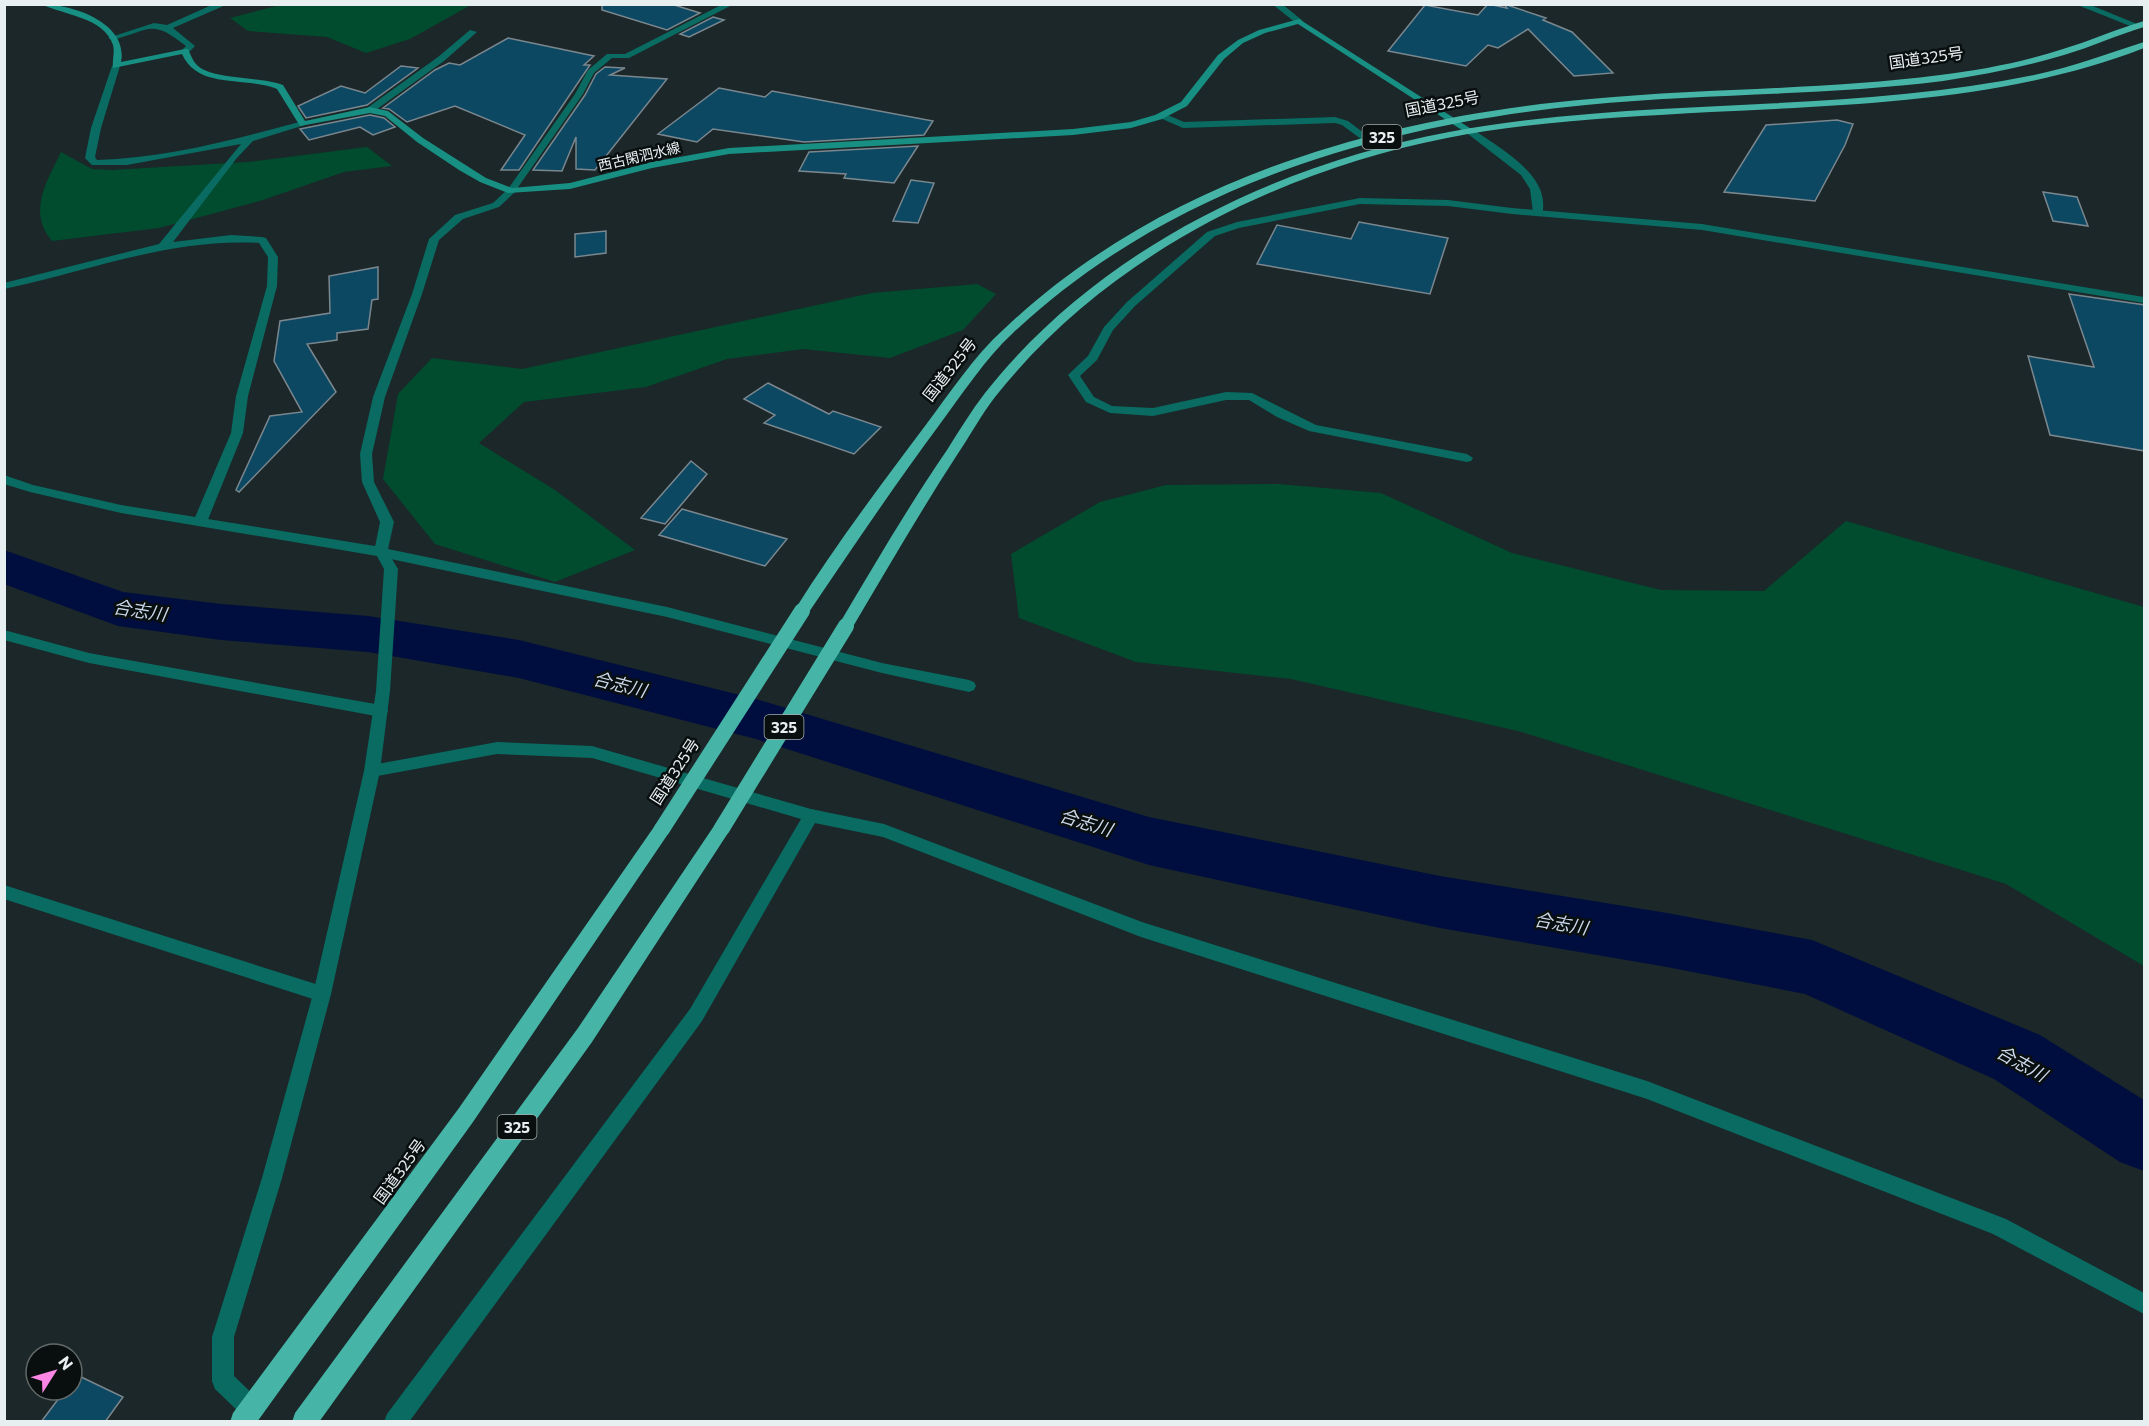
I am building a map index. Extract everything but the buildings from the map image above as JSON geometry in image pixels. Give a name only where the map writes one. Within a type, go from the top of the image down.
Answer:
[{"type":"highway","name":"国道325号","points":[[247,1415],[466,1115],[662,829],[869,511],[983,357],[1010,329],[1055,291],[1124,243],[1175,212],[1258,174],[1368,140],[1454,121],[1582,102],[1871,85],[1945,77],[2025,62],[2142,26]]},
{"type":"highway","name":"国道325号","points":[[304,1422],[585,1035],[722,828],[926,491],[990,396],[1034,345],[1084,298],[1143,255],[1186,229],[1266,191],[1304,176],[1416,142],[1471,132],[1596,116],[1885,99],[1964,89],[2088,65],[2145,45]]},
{"type":"main road","points":[[45,4],[99,24],[119,49],[120,57],[116,66]]},
{"type":"main road","points":[[1299,21],[1471,132]]},
{"type":"main road","name":"西古閑泗水線","points":[[370,110],[388,114],[420,140],[476,176],[511,191],[570,186],[651,165],[729,151],[1073,132],[1129,126],[1163,116],[1185,103],[1227,49],[1264,30],[1299,21]]},
{"type":"main road","points":[[116,66],[185,51],[191,64],[198,71],[210,75],[257,80],[280,87],[303,124],[370,110]]},
{"type":"street","points":[[168,28],[202,10],[224,4]]},
{"type":"street","points":[[247,1415],[223,1381],[223,1337],[272,1178],[322,994],[372,771],[381,711],[390,569],[381,552],[387,522],[368,482],[366,454],[379,397],[410,316],[434,239],[459,217],[496,205],[511,191],[579,94],[591,72],[610,56],[626,56],[730,4]]},
{"type":"street","points":[[1276,4],[1299,21]]},
{"type":"street","points":[[2079,4],[2142,26]]},
{"type":"street","points":[[112,38],[154,25],[168,28],[191,46],[185,51]]},
{"type":"street","points":[[370,110],[473,32]]},
{"type":"street","points":[[116,66],[93,142],[90,158],[95,163],[127,162],[250,139],[303,124]]},
{"type":"street","points":[[1163,116],[1183,125],[1335,120],[1345,123],[1368,140]]},
{"type":"street","points":[[1471,132],[1508,159],[1528,179],[1535,189],[1538,213]]},
{"type":"street","points":[[163,246],[179,229],[233,157],[250,139]]},
{"type":"street","points":[[1467,458],[1313,428],[1252,398],[1226,396],[1153,412],[1110,409],[1090,399],[1074,375],[1093,358],[1108,329],[1131,304],[1211,234],[1237,225],[1360,201],[1448,203],[1702,227],[2145,300]]},
{"type":"street","points":[[4,286],[41,279],[179,242],[249,238],[262,240],[273,257],[272,286],[242,396],[237,433],[200,522]]},
{"type":"street","points":[[4,479],[30,488],[121,508],[381,552],[667,612],[882,668],[969,686]]},
{"type":"street","points":[[4,635],[89,658],[381,711]]},
{"type":"street","points":[[372,771],[497,748],[592,752],[811,816],[884,831],[1141,929],[1647,1090],[1999,1226],[2145,1304]]},
{"type":"street","points":[[395,1422],[696,1015],[811,816]]},
{"type":"street","points":[[4,892],[322,994]]},
{"type":"green space","points":[[284,4],[471,5],[410,39],[366,53],[327,37],[248,31],[230,18]]},
{"type":"green space","points":[[367,147],[392,166],[344,172],[263,200],[159,228],[52,241],[41,219],[40,208],[45,185],[61,152],[92,169],[112,170],[247,162]]},
{"type":"green space","points":[[977,284],[996,294],[963,330],[890,358],[803,349],[727,359],[646,387],[524,402],[479,443],[555,490],[635,550],[555,582],[435,544],[383,479],[398,394],[432,358],[522,369],[872,293]]},
{"type":"green space","points":[[1279,484],[1381,493],[1512,553],[1661,590],[1764,591],[1846,521],[2144,607],[2144,966],[2006,884],[1522,732],[1291,679],[1136,662],[1019,618],[1011,554],[1100,502],[1166,485]]},
{"type":"waterway","name":"合志川","points":[[4,566],[118,609],[221,622],[368,634],[519,659],[756,719],[1149,841],[1440,902],[1667,940],[1812,968],[2017,1057],[2144,1138]]}]
